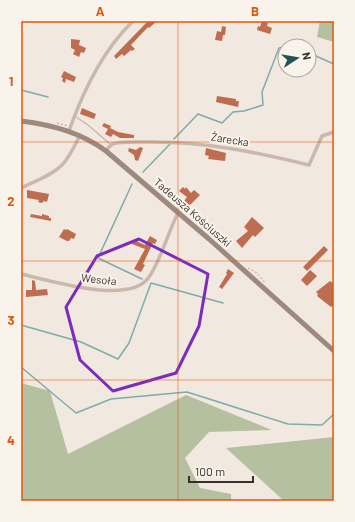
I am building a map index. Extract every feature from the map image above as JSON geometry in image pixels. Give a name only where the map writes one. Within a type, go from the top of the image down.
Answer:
[{"type":"main road","name":"Tadeusza Kościuszki","points":[[21,121],[68,128],[106,151],[224,252],[334,351]]},
{"type":"street","points":[[68,128],[85,91],[102,61],[118,38],[133,21]]},
{"type":"street","name":"Żarecka","points":[[111,145],[136,142],[170,141],[211,145],[259,153],[309,165],[322,136],[334,132]]},
{"type":"street","points":[[21,188],[50,174],[63,165],[73,150],[80,135]]},
{"type":"street","points":[[106,151],[111,145]]},
{"type":"street","name":"Wesoła","points":[[21,274],[92,289],[114,291],[126,290],[141,284],[150,276],[178,213]]},
{"type":"lane","points":[[74,116],[88,125],[111,145]]},
{"type":"path","points":[[60,123],[68,128]]},
{"type":"highlighted area","points":[[139,239],[208,274],[199,326],[176,373],[113,391],[80,360],[66,307],[97,256]]},
{"type":"green space","points":[[320,21],[334,21],[334,42],[317,37]]},
{"type":"green space","points":[[21,383],[50,391],[68,454],[186,395],[272,430],[209,432],[185,458],[200,488],[231,494],[231,501],[21,501]]},
{"type":"green space","points":[[334,437],[334,501],[284,501],[226,448]]},
{"type":"building","points":[[148,21],[157,21],[149,28],[148,27],[131,45],[135,49],[132,51],[131,50],[124,56],[122,54],[116,59],[114,56]]},
{"type":"building","points":[[262,21],[268,23],[267,26],[272,28],[270,34],[257,30]]},
{"type":"building","points":[[222,26],[226,27],[225,35],[223,35],[222,41],[215,40],[217,31],[221,32]]},
{"type":"building","points":[[71,39],[80,40],[79,45],[86,48],[84,53],[81,52],[79,57],[73,54],[75,50],[71,48]]},
{"type":"building","points":[[64,71],[76,77],[74,82],[66,79],[65,83],[62,81],[63,78],[61,77]]},
{"type":"building","points":[[217,96],[236,99],[236,101],[239,101],[238,107],[216,102]]},
{"type":"building","points":[[82,108],[96,114],[94,119],[80,114]]},
{"type":"building","points":[[104,123],[111,126],[110,128],[118,132],[134,135],[134,138],[120,138],[113,134],[111,137],[105,134],[108,129],[102,126]]},
{"type":"building","points":[[140,147],[143,148],[138,161],[135,160],[134,155],[128,151],[129,148],[136,150]]},
{"type":"building","points":[[206,148],[226,153],[225,161],[208,159],[209,156],[205,155]]},
{"type":"building","points":[[183,187],[185,189],[186,187],[191,193],[194,190],[200,195],[189,206],[184,201],[187,197],[179,191]]},
{"type":"building","points":[[27,190],[49,194],[47,202],[44,201],[42,203],[38,202],[39,200],[27,198]]},
{"type":"building","points":[[31,214],[42,216],[42,214],[49,216],[51,221],[30,217]]},
{"type":"building","points":[[252,217],[264,228],[255,237],[253,235],[242,248],[236,241],[248,231],[244,227]]},
{"type":"building","points":[[64,229],[76,234],[74,239],[71,238],[67,241],[59,237]]},
{"type":"building","points":[[150,236],[157,240],[155,244],[153,243],[143,264],[145,265],[141,272],[134,269],[145,249],[132,244],[134,240],[145,245]]},
{"type":"building","points":[[324,246],[328,250],[307,271],[303,267]]},
{"type":"building","points":[[228,269],[234,273],[222,289],[219,287],[227,274]]},
{"type":"building","points":[[310,270],[317,276],[307,286],[301,280]]},
{"type":"building","points":[[32,280],[35,281],[36,290],[47,289],[48,295],[26,297],[26,290],[32,290]]},
{"type":"building","points":[[330,281],[334,284],[334,304],[331,307],[317,296],[318,294],[316,292]]},
{"type":"waterway","points":[[174,139],[198,114],[222,123],[233,112],[244,111],[263,105],[262,92],[277,53]]},
{"type":"waterway","points":[[317,57],[334,64]]},
{"type":"waterway","points":[[21,90],[48,97]]},
{"type":"waterway","points":[[143,172],[170,144]]},
{"type":"waterway","points":[[132,184],[98,258],[142,279]]},
{"type":"waterway","points":[[21,325],[81,342],[118,359],[129,343],[151,283],[223,303]]},
{"type":"waterway","points":[[21,367],[76,413],[111,399],[187,392],[288,424],[322,425],[334,414]]}]
